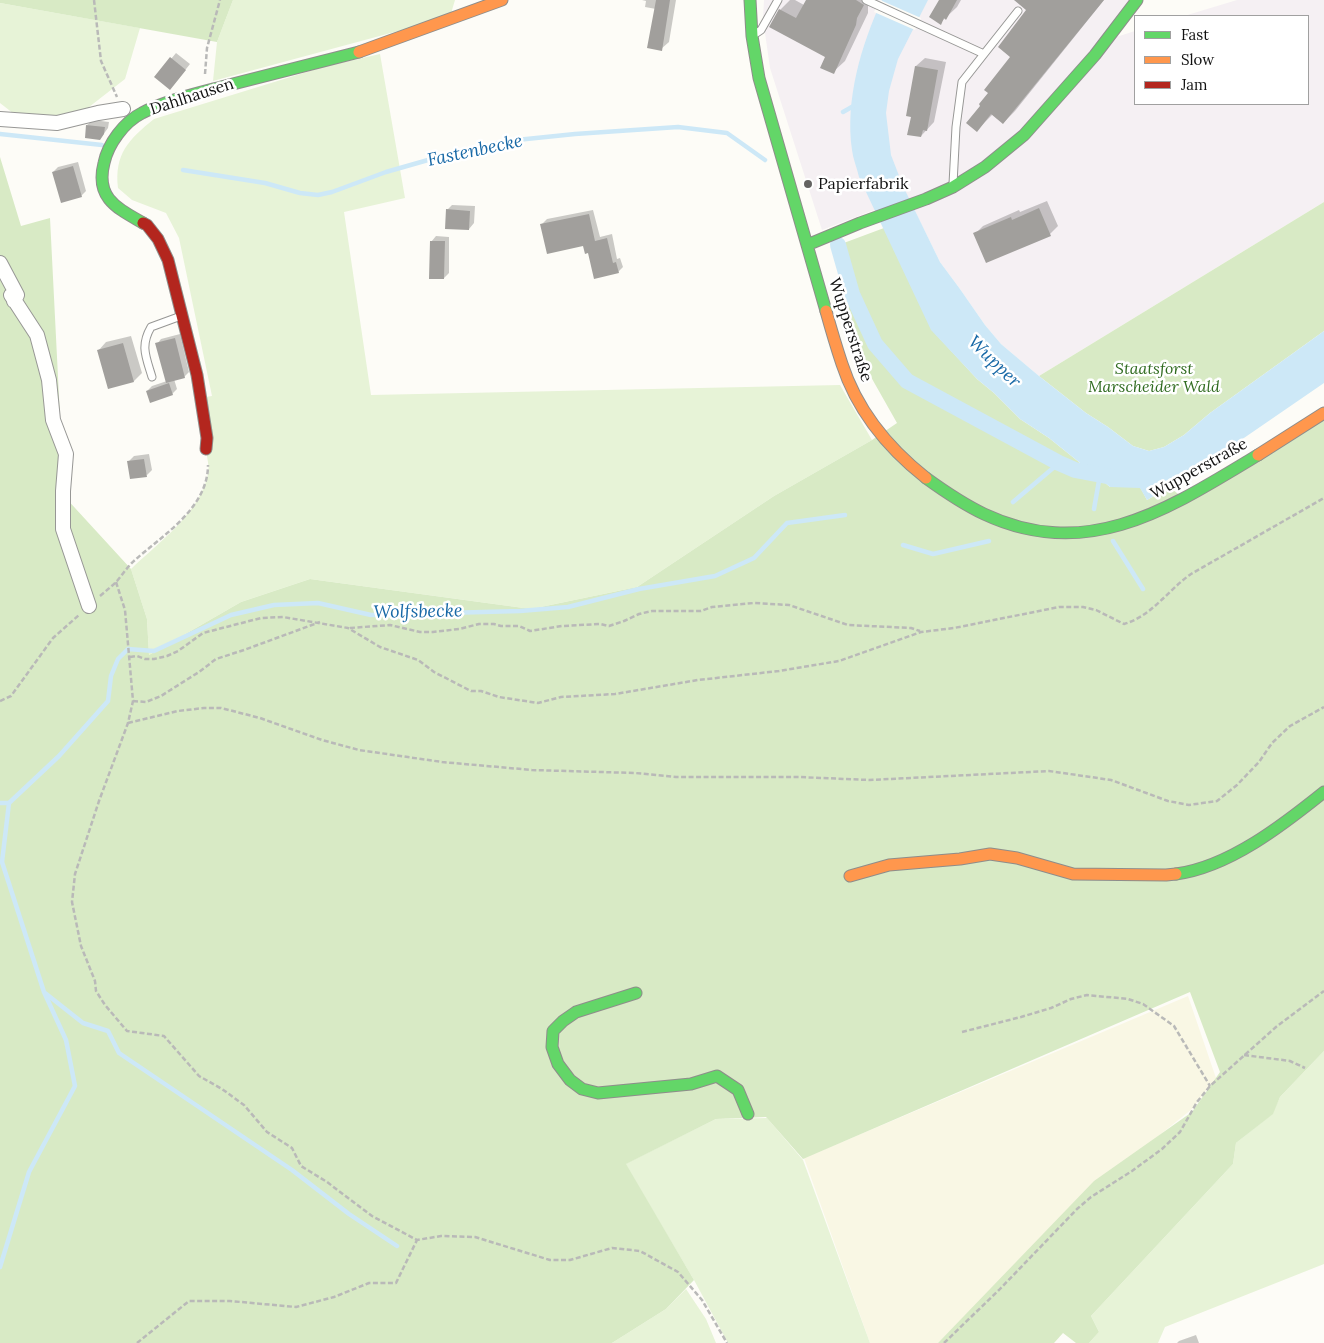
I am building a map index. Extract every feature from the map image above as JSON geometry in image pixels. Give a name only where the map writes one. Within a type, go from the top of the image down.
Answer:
[{"type":"street","name":"Dahlhausen","points":[[481,0],[498,2]]},
{"type":"street","name":"Wupperstraße","points":[[750,0],[752,36],[759,78],[842,364],[855,396],[874,427],[895,452],[922,477],[952,497],[990,518],[1030,529],[1064,534],[1091,532],[1120,526],[1152,514],[1275,446],[1324,413]]},
{"type":"street","points":[[807,245],[860,222],[926,199],[953,187],[985,167],[1024,135],[1095,55],[1137,0]]},
{"type":"street","name":"Dahlhausen","points":[[206,449],[207,438],[197,375],[168,260],[158,238],[148,225],[117,208],[107,198],[102,186],[102,170],[106,154],[114,140],[130,122],[141,114],[162,105],[203,92],[369,48],[498,2]]},
{"type":"street","points":[[0,119],[57,123],[123,109]]},
{"type":"street","points":[[0,264],[17,295],[13,298],[37,335],[49,380],[53,420],[66,454],[63,491],[63,529],[89,606]]},
{"type":"street","points":[[850,876],[889,865],[960,859],[990,854],[1017,858],[1073,874],[1166,875],[1189,872],[1225,858],[1255,842],[1297,814],[1324,792]]},
{"type":"street","points":[[636,993],[576,1012],[553,1031],[552,1047],[558,1064],[570,1080],[582,1090],[598,1093],[691,1084],[717,1076],[738,1090],[748,1114]]},
{"type":"lane","points":[[752,36],[761,30],[778,0]]},
{"type":"lane","points":[[867,1],[984,54]]},
{"type":"lane","points":[[953,187],[956,127],[962,82],[1018,11]]},
{"type":"lane","points":[[152,377],[144,349],[150,327],[182,316]]},
{"type":"path","points":[[94,0],[101,61],[123,109]]},
{"type":"path","points":[[203,92],[208,48],[220,0]]},
{"type":"path","points":[[0,702],[11,696],[53,638],[116,582],[133,562],[187,516],[208,474],[206,449]]},
{"type":"path","points":[[348,628],[380,647],[418,660],[434,672],[471,691],[481,691],[499,697],[538,703],[561,697],[615,694],[698,680],[779,671],[838,661],[921,632],[954,628],[1045,609],[1073,606],[1096,610],[1124,624],[1132,622],[1151,610],[1177,584],[1191,574],[1324,498]]},
{"type":"path","points":[[116,582],[125,610],[133,701],[128,723],[99,801],[75,874],[72,902],[81,946],[95,981],[96,991],[105,1005],[127,1031],[164,1036],[199,1076],[222,1089],[244,1105],[267,1132],[292,1148],[302,1166],[327,1182],[372,1216],[418,1240],[441,1236],[475,1237],[550,1260],[570,1260],[612,1248],[640,1251],[678,1272],[702,1300],[727,1343]]},
{"type":"path","points":[[130,656],[145,659],[167,656],[178,651],[193,638],[203,633],[261,618],[283,617],[348,628],[390,625],[420,632],[459,629],[479,624],[519,626],[530,630],[600,624],[609,626],[652,611],[701,611],[712,606],[772,603],[789,605],[848,625],[911,628],[921,632]]},
{"type":"path","points":[[133,701],[146,702],[161,696],[216,659],[320,622]]},
{"type":"path","points":[[128,723],[178,711],[221,708],[260,718],[328,742],[359,750],[442,762],[532,770],[616,772],[676,777],[799,777],[869,780],[1048,771],[1111,780],[1168,802],[1189,805],[1217,801],[1237,785],[1259,762],[1272,743],[1290,726],[1324,707]]},
{"type":"path","points":[[944,1343],[1077,1209],[1091,1197],[1162,1149],[1180,1132],[1197,1102],[1210,1086],[1243,1055],[1276,1026],[1324,991]]},
{"type":"path","points":[[962,1032],[1021,1017],[1087,995],[1128,999],[1143,1004],[1174,1026],[1210,1086]]},
{"type":"path","points":[[1243,1055],[1290,1061],[1305,1068]]},
{"type":"path","points":[[137,1343],[189,1301],[230,1301],[296,1307],[334,1298],[369,1283],[396,1283],[418,1240]]},
{"type":"shaded area","points":[[764,0],[1136,0],[1113,38],[1134,31],[1134,105],[1309,105],[1309,15],[1187,15],[1237,0],[1324,0],[1324,202],[1039,376],[1001,344],[985,325],[940,262],[908,197],[822,230],[770,68],[763,19]]},
{"type":"shaded area","points":[[1188,996],[1216,1078],[1192,1109],[1126,1162],[938,1343],[870,1343],[804,1158]]},
{"type":"green space","points":[[0,0],[233,0],[217,42],[0,3]]},
{"type":"green space","points":[[233,0],[455,0],[450,17],[213,81],[217,42]]},
{"type":"green space","points":[[0,3],[140,28],[125,79],[80,114],[23,121],[0,103]]},
{"type":"green space","points":[[380,54],[405,198],[344,212],[371,395],[840,385],[872,440],[774,496],[637,587],[531,609],[310,579],[241,602],[149,655],[147,619],[131,569],[177,526],[196,502],[204,488],[208,474],[205,397],[212,396],[179,238],[166,213],[132,200],[118,188],[117,176],[121,156],[137,133],[154,119],[323,67]]},
{"type":"green space","points":[[0,157],[21,226],[50,218],[64,496],[131,569],[147,619],[149,655],[241,602],[310,579],[531,609],[637,587],[774,496],[872,440],[897,423],[858,354],[833,247],[884,228],[932,330],[977,379],[1020,419],[1049,438],[1110,487],[1140,487],[1147,500],[1169,487],[1185,499],[1324,411],[1324,1051],[1280,1097],[1273,1114],[1236,1143],[1233,1164],[1091,1316],[1099,1332],[1089,1343],[1076,1343],[1063,1333],[1054,1343],[938,1343],[1094,1181],[1192,1112],[1220,1072],[1190,992],[803,1159],[766,1117],[716,1119],[626,1164],[694,1280],[666,1309],[612,1343],[0,1343]]},
{"type":"green space","name":"Staatsforst Marscheider Wald","points":[[1324,202],[1324,331],[1210,413],[1184,435],[1164,447],[1149,451],[1133,446],[1086,413],[1039,376]]},
{"type":"green space","points":[[1324,1051],[1324,1264],[1165,1327],[1158,1343],[1089,1343],[1099,1332],[1091,1316],[1233,1164],[1236,1143],[1272,1114],[1280,1097]]},
{"type":"green space","points":[[767,1118],[803,1160],[870,1343],[728,1343],[694,1280],[625,1164],[716,1119]]},
{"type":"green space","points":[[686,1289],[706,1319],[716,1343],[612,1343],[666,1309]]},
{"type":"water","name":"Wupper","points":[[882,0],[928,0],[898,59],[889,91],[886,113],[891,155],[903,186],[940,262],[1001,344],[1086,413],[1133,446],[1149,451],[1164,447],[1184,435],[1210,413],[1324,331],[1324,383],[1193,473],[1147,500],[1140,488],[1110,487],[1049,438],[1020,419],[977,379],[931,330],[859,177],[850,131],[853,92],[861,54]]},
{"type":"pier","points":[[880,0],[921,18],[915,30],[874,12]]},
{"type":"building","points":[[656,0],[670,0],[662,51],[647,48]]},
{"type":"building","points":[[806,0],[856,0],[864,5],[834,74],[820,68],[825,57],[769,27],[779,9],[796,18]]},
{"type":"building","points":[[939,0],[957,0],[946,20],[944,18],[941,25],[929,17]]},
{"type":"building","points":[[1014,0],[1104,0],[1003,124],[991,114],[977,132],[966,123],[988,93],[984,90],[1010,57],[998,47],[1026,10]]},
{"type":"building","points":[[170,57],[186,70],[170,90],[154,77]]},
{"type":"building","points":[[915,66],[938,70],[927,131],[923,130],[921,137],[907,135],[911,117],[906,116]]},
{"type":"building","points":[[86,125],[105,127],[104,134],[100,140],[85,138]]},
{"type":"building","points":[[73,166],[82,197],[61,203],[52,172]]},
{"type":"building","points":[[1039,208],[1051,236],[986,263],[973,233],[1011,217],[1012,220]]},
{"type":"building","points":[[446,209],[470,211],[469,230],[445,229]]},
{"type":"building","points":[[589,214],[595,241],[607,238],[613,263],[616,262],[619,273],[594,279],[588,253],[585,254],[583,246],[547,254],[540,224]]},
{"type":"building","points":[[430,241],[445,241],[444,279],[429,279]]},
{"type":"building","points":[[175,338],[185,378],[166,383],[155,343]]},
{"type":"building","points":[[123,343],[134,382],[108,389],[97,350]]},
{"type":"building","points":[[169,383],[173,395],[150,403],[146,391]]},
{"type":"building","points":[[144,459],[147,477],[130,479],[127,461]]},
{"type":"waterway","name":"Fastenbecke","points":[[843,112],[857,104]]},
{"type":"waterway","name":"Fastenbecke","points":[[183,170],[265,183],[300,193],[318,195],[332,192],[386,172],[507,141],[678,127],[727,133],[765,160]]},
{"type":"waterway","name":"Fastenbecke","points":[[0,134],[102,145]]},
{"type":"waterway","points":[[838,245],[852,294],[875,344],[907,381],[1059,463],[1075,470],[1112,477]]},
{"type":"waterway","points":[[1013,502],[1059,463]]},
{"type":"waterway","points":[[1094,509],[1100,475]]},
{"type":"waterway","name":"Wolfsbecke","points":[[0,803],[9,803],[59,756],[108,701],[111,676],[118,659],[128,649],[154,651],[231,615],[274,605],[318,603],[371,615],[520,611],[568,607],[639,589],[715,576],[754,558],[787,523],[845,515]]},
{"type":"waterway","points":[[903,545],[933,554],[989,541]]},
{"type":"waterway","points":[[1113,541],[1143,589]]},
{"type":"waterway","points":[[0,1267],[29,1172],[75,1086],[66,1040],[44,992],[2,862],[9,803]]},
{"type":"waterway","points":[[45,993],[83,1023],[108,1031],[119,1053],[292,1170],[349,1214],[397,1246]]},
{"type":"traffic: fast","points":[[750,0],[752,36],[759,78],[826,311]]},
{"type":"traffic: fast","points":[[807,245],[926,199],[953,187],[985,167],[1024,135],[1095,55],[1137,0]]},
{"type":"traffic: fast","points":[[143,223],[110,201],[103,185],[102,175],[109,148],[123,128],[135,117],[152,108],[185,97],[359,52]]},
{"type":"traffic: fast","points":[[926,478],[976,510],[1022,528],[1058,533],[1093,531],[1127,523],[1160,510],[1258,455]]},
{"type":"traffic: fast","points":[[1176,874],[1196,870],[1235,854],[1273,831],[1324,792]]},
{"type":"traffic: fast","points":[[636,993],[576,1012],[553,1031],[552,1047],[558,1064],[570,1080],[582,1089],[598,1093],[691,1084],[717,1076],[738,1090],[748,1114]]},
{"type":"traffic: slow","points":[[359,52],[502,0]]},
{"type":"traffic: slow","points":[[826,311],[848,381],[856,397],[875,427],[887,441],[926,478]]},
{"type":"traffic: slow","points":[[1258,455],[1324,413]]},
{"type":"traffic: slow","points":[[850,876],[889,865],[960,859],[990,854],[1017,858],[1073,874],[1176,874]]},
{"type":"traffic: jam","points":[[143,223],[147,225],[158,239],[168,260],[197,375],[207,438],[206,449]]},
{"type":"place","name":"Papierfabrik","points":[[808,184]]}]
